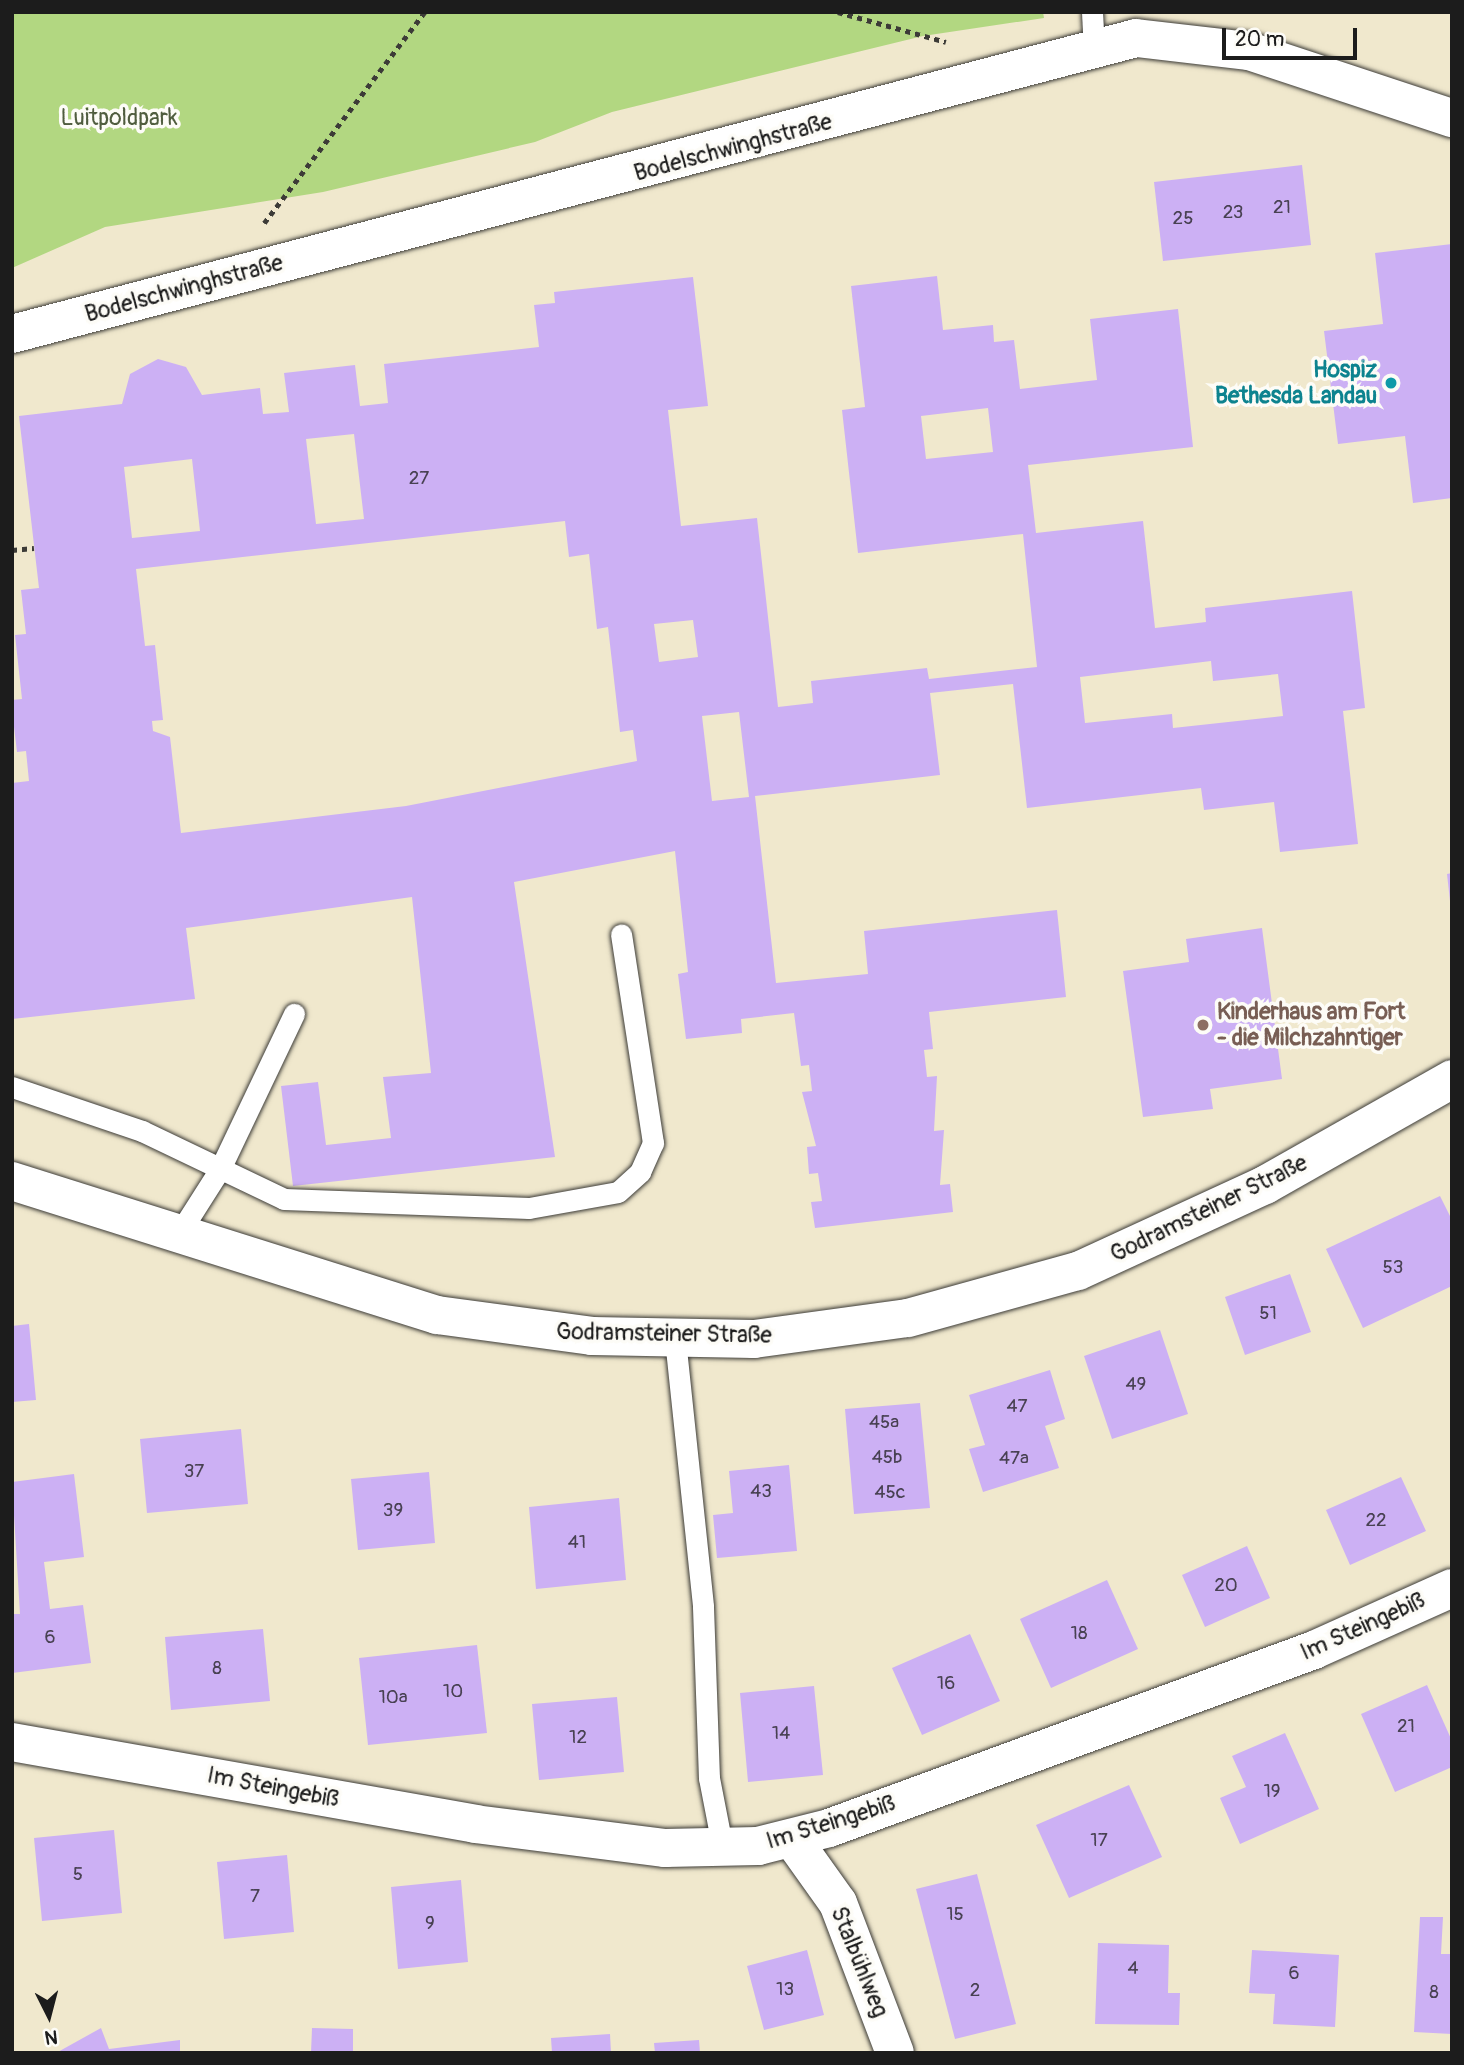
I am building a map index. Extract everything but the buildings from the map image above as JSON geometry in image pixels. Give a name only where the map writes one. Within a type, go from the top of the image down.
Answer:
[{"type":"street","name":"Bodelschwinghstraße","points":[[12,334],[1093,31],[1249,51],[1452,118]]},
{"type":"street","name":"Godramsteiner Straße","points":[[12,1181],[437,1315],[496,1327],[675,1339],[830,1332],[963,1305],[1078,1270],[1241,1197],[1452,1079]]},
{"type":"street","name":"Im Steingebiß","points":[[12,1742],[475,1824],[723,1850],[793,1840],[1314,1650],[1452,1588]]},
{"type":"street","name":"Stalbühlweg","points":[[793,1840],[838,1903],[895,2053]]},
{"type":"lane","points":[[12,1087],[142,1131],[285,1199],[386,1206],[529,1208],[618,1192],[640,1172],[653,1143],[621,934]]},
{"type":"lane","points":[[178,1235],[220,1169],[294,1014]]},
{"type":"lane","points":[[675,1339],[703,1607],[709,1778],[723,1850]]},
{"type":"path","points":[[261,226],[425,12]]},
{"type":"path","points":[[838,12],[954,44]]},
{"type":"path","points":[[12,550],[34,548]]},
{"type":"green space","name":"Luitpoldpark","points":[[12,12],[1043,12],[1044,18],[923,36],[612,112],[535,142],[323,192],[105,227],[12,268]]},
{"type":"place","name":"Hospiz Bethesda Landau","points":[[1391,383]]},
{"type":"place","name":"Kinderhaus am Fort - die Milchzahntiger","points":[[1203,1025]]}]
